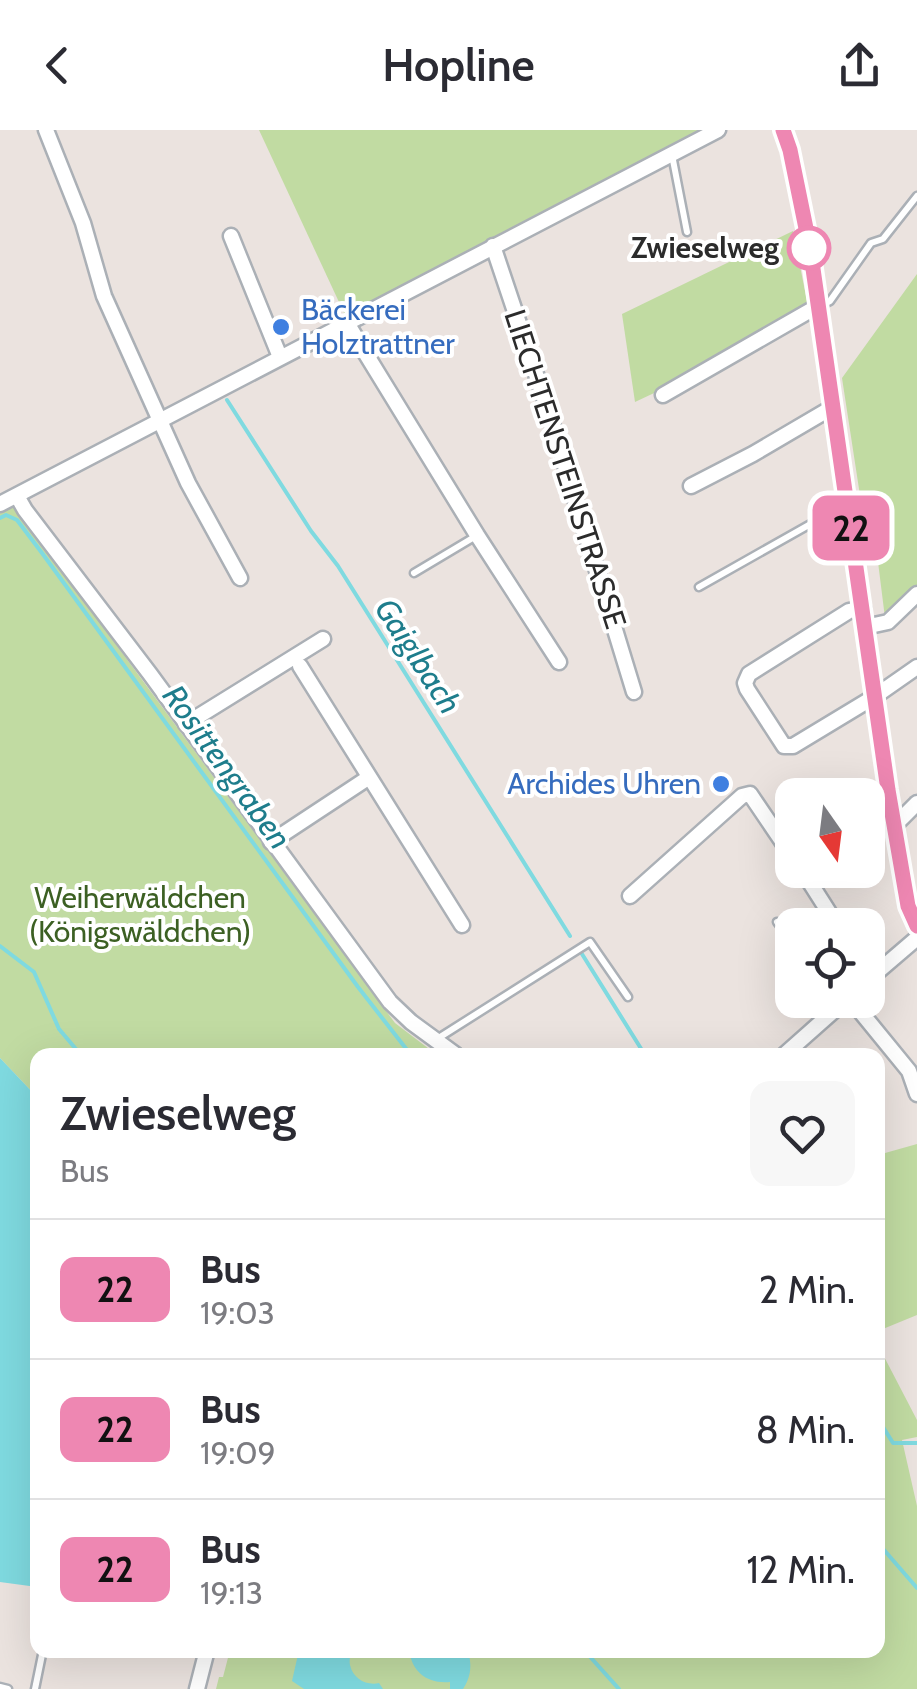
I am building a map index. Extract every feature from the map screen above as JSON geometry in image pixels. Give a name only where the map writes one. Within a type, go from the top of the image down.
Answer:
[{"type":"street","points":[[46,130],[83,222],[104,296],[188,483],[240,578]]},
{"type":"street","points":[[0,504],[718,130]]},
{"type":"street","points":[[783,130],[802,210],[818,306],[894,826],[908,906],[917,926]]},
{"type":"street","points":[[230,236],[280,356]]},
{"type":"street","name":"LIECHTENSTEINSTRASSE","points":[[493,246],[548,410],[634,692]]},
{"type":"street","points":[[664,395],[818,306]]},
{"type":"street","points":[[347,323],[559,662]]},
{"type":"street","points":[[691,486],[833,407]]},
{"type":"street","points":[[17,496],[390,1002],[447,1048]]},
{"type":"street","points":[[865,627],[888,622],[917,594]]},
{"type":"street","points":[[862,608],[850,611],[749,674],[745,683],[784,746],[793,746],[917,667]]},
{"type":"street","points":[[186,724],[322,639]]},
{"type":"street","points":[[300,666],[462,925]]},
{"type":"street","points":[[271,842],[368,778]]},
{"type":"street","points":[[630,896],[742,796],[750,794],[775,831]]},
{"type":"street","points":[[894,826],[917,804]]},
{"type":"street","points":[[885,964],[917,938]]},
{"type":"street","points":[[792,1048],[825,1018]]},
{"type":"street","points":[[860,1018],[909,1071],[917,1094]]},
{"type":"street","points":[[197,1689],[205,1658]]},
{"type":"lane","points":[[672,153],[687,232]]},
{"type":"lane","points":[[818,306],[830,302],[871,243],[883,239],[917,196]]},
{"type":"lane","points":[[699,587],[848,503]]},
{"type":"lane","points":[[414,572],[477,535]]},
{"type":"lane","points":[[436,1039],[590,942],[628,997]]},
{"type":"lane","points":[[35,1689],[41,1658]]},
{"type":"lane","points":[[0,1687],[8,1689]]},
{"type":"green space","points":[[259,130],[706,130],[345,315]]},
{"type":"green space","points":[[793,231],[808,306],[635,402],[622,314]]},
{"type":"green space","points":[[917,274],[917,588],[885,618],[877,554],[867,541],[842,378]]},
{"type":"green space","name":"Weiherwäldchen (Königswäldchen)","points":[[14,506],[395,1023],[428,1048],[30,1048],[30,1090],[0,1058],[0,513]]},
{"type":"green space","points":[[917,1144],[917,1315],[885,1328],[885,1153]]},
{"type":"green space","points":[[885,1358],[917,1420],[917,1437],[902,1440],[917,1506],[917,1689],[216,1689],[219,1677],[223,1677],[228,1658],[885,1658]]},
{"type":"water","points":[[0,1058],[30,1090],[30,1586],[0,1582]]},
{"type":"water","points":[[297,1658],[350,1658],[357,1678],[379,1683],[383,1689],[304,1689],[292,1681]]},
{"type":"water","points":[[411,1658],[469,1658],[470,1673],[463,1689],[450,1689],[450,1682],[434,1681],[413,1665]]},
{"type":"waterway","name":"Gaiglbach","points":[[227,400],[338,566],[570,936]]},
{"type":"waterway","name":"Rosittengraben","points":[[0,518],[6,515],[17,520],[406,1048]]},
{"type":"waterway","points":[[0,946],[34,972],[59,1029],[75,1048]]},
{"type":"waterway","name":"Gaiglbach","points":[[582,954],[641,1048]]},
{"type":"waterway","name":"Gaiglbach","points":[[885,1430],[893,1443],[917,1443]]},
{"type":"waterway","name":"Rosittengraben","points":[[885,1551],[917,1588]]},
{"type":"waterway","points":[[591,1658],[619,1689]]},
{"type":"bus line","name":"22","points":[[783,130],[810,248],[888,790],[908,906],[917,926]]},
{"type":"place","name":"Zwieselweg","points":[[809,248]]},
{"type":"place","name":"Bäckerei Holztrattner","points":[[281,327]]},
{"type":"place","name":"Archides Uhren","points":[[721,784]]}]
